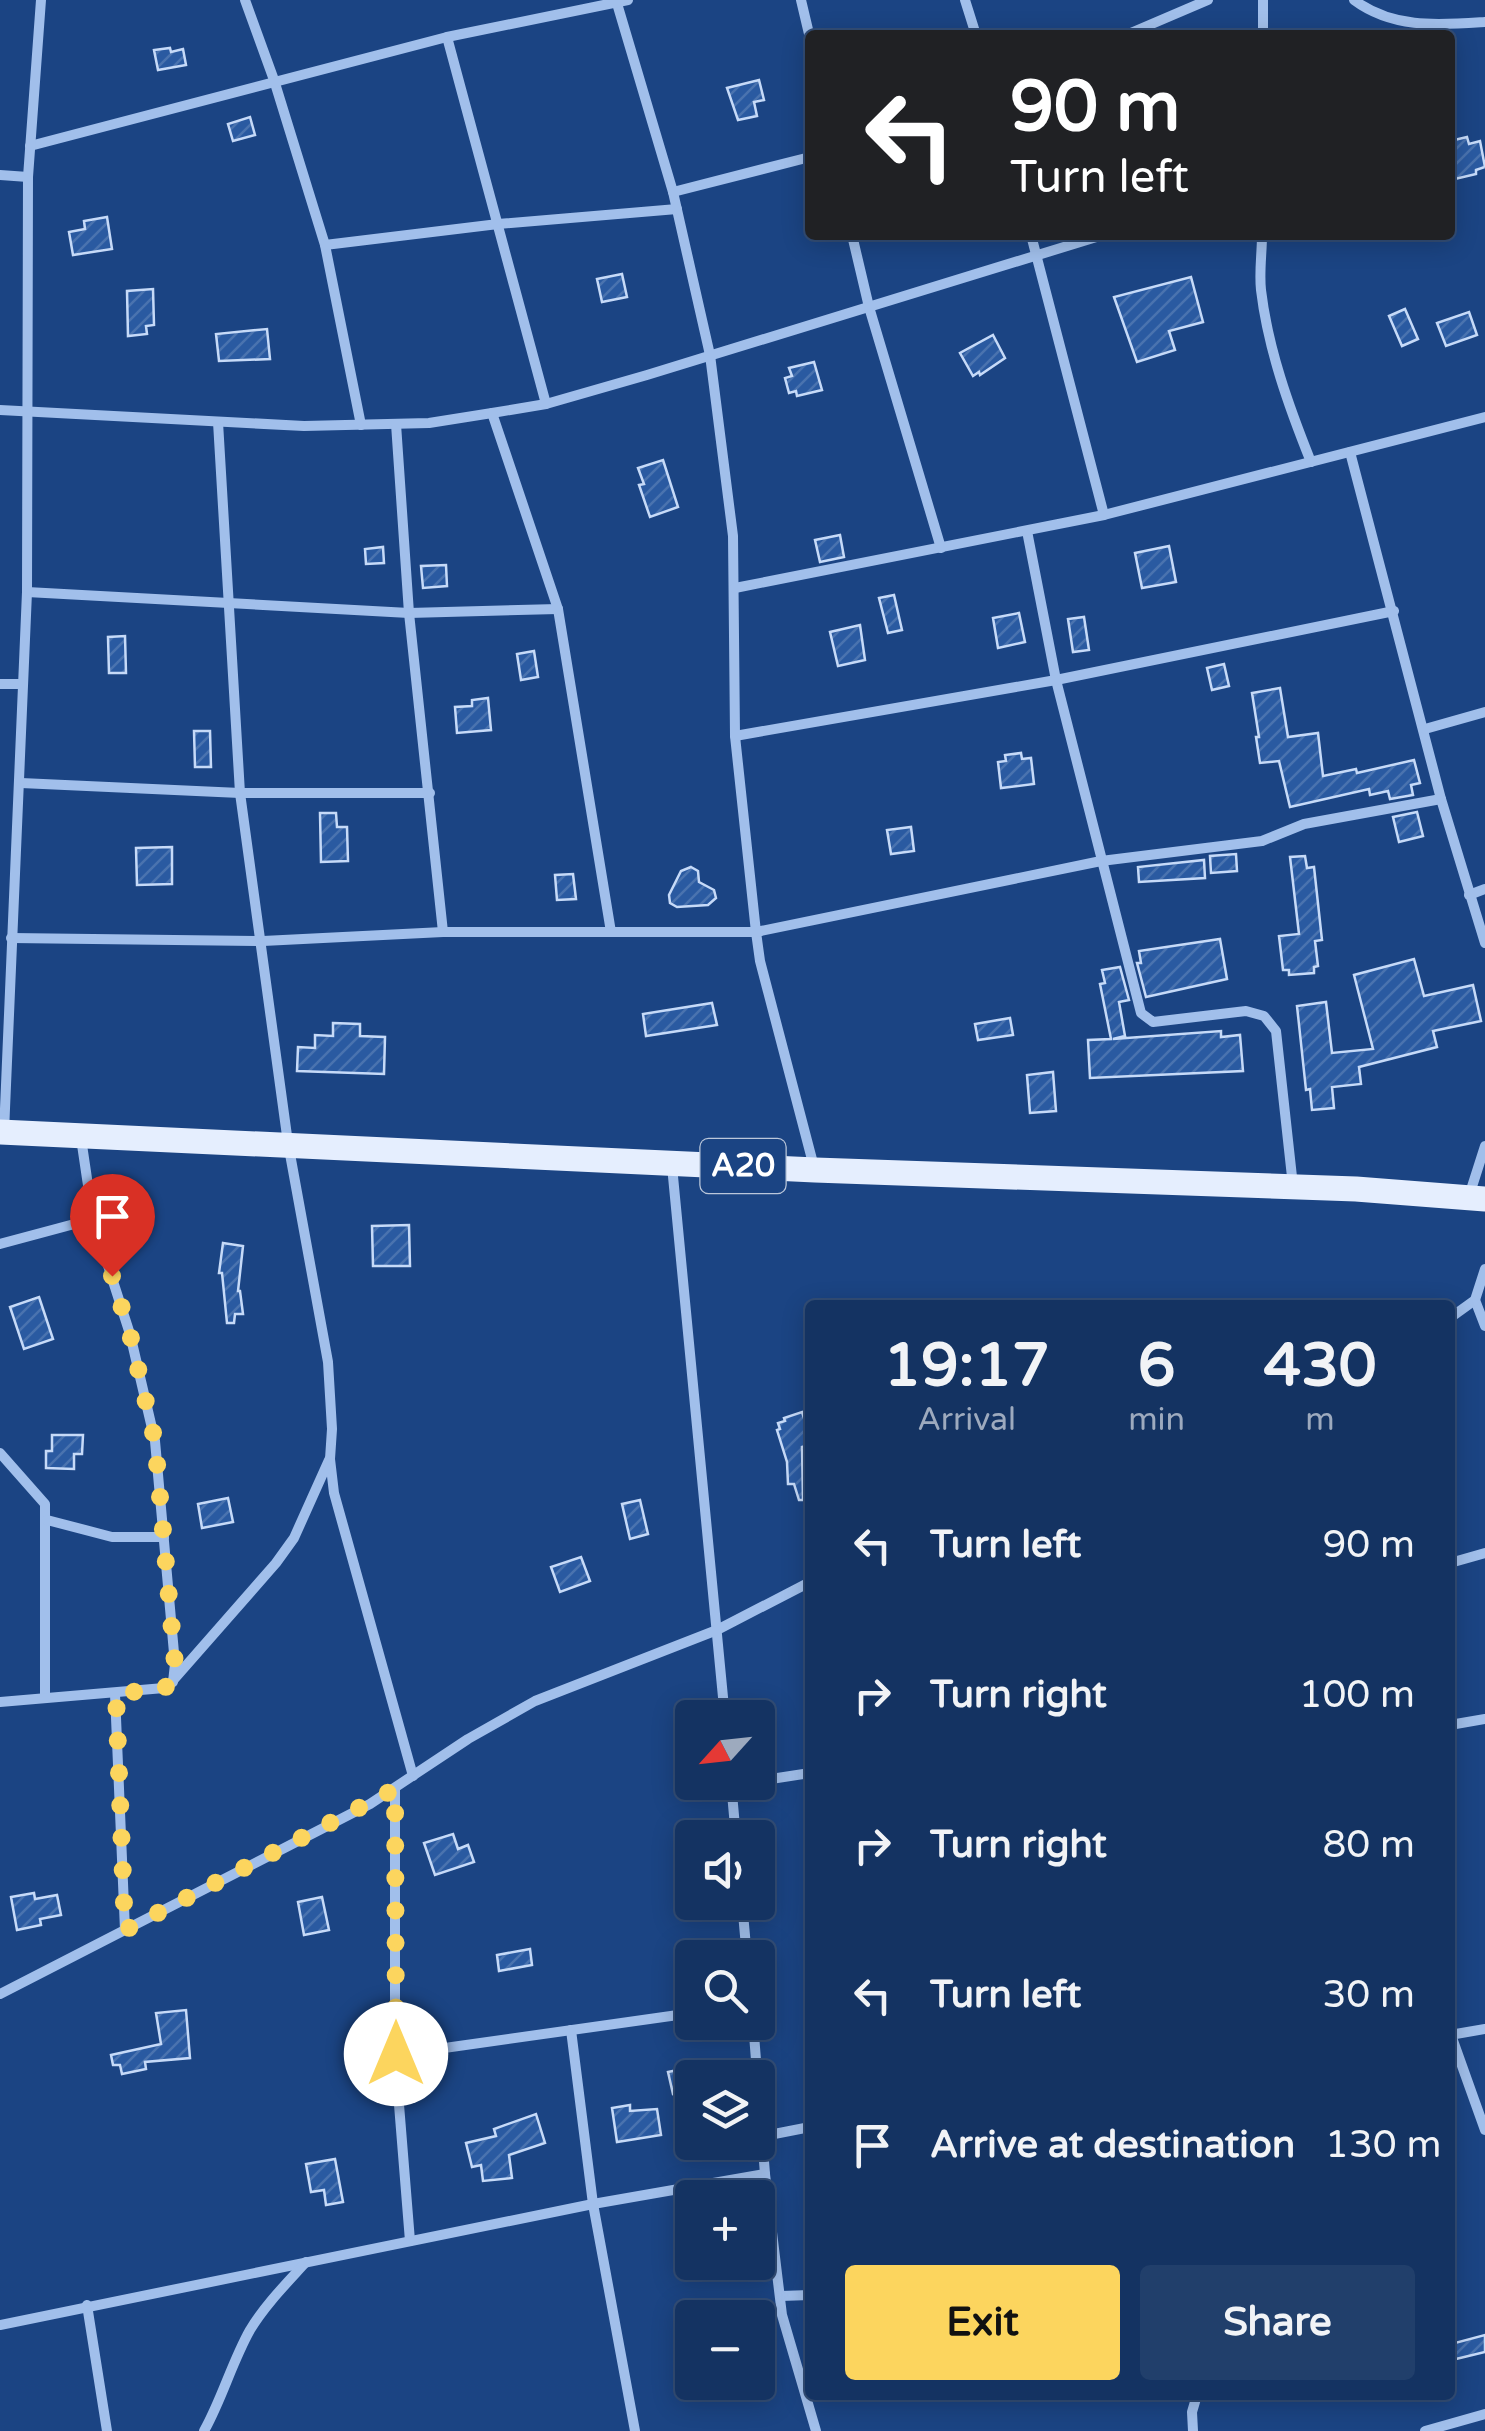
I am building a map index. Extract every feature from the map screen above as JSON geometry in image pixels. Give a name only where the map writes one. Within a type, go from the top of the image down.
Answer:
[{"type":"main road","name":"A20","points":[[2,1132],[1477,1198]]},
{"type":"street","points":[[2,1132],[28,592],[28,177],[40,0]]},
{"type":"street","points":[[245,0],[326,245],[361,425]]},
{"type":"street","points":[[800,0],[808,30]]},
{"type":"street","points":[[965,0],[974,30]]},
{"type":"street","points":[[1138,30],[1208,0]]},
{"type":"street","points":[[1263,0],[1263,30]]},
{"type":"street","points":[[1354,0],[1369,11],[1426,26],[1485,22]]},
{"type":"street","points":[[30,146],[447,37],[620,1],[674,192],[710,355],[732,536],[736,588],[735,736],[756,932],[760,961],[815,1170]]},
{"type":"street","points":[[447,37],[546,404]]},
{"type":"street","points":[[674,192],[805,158]]},
{"type":"street","points":[[0,175],[28,177]]},
{"type":"street","points":[[326,245],[498,224],[677,209]]},
{"type":"street","points":[[853,240],[869,307],[941,548]]},
{"type":"street","points":[[1032,240],[1104,515]]},
{"type":"street","points":[[0,410],[218,422],[429,423],[546,404],[1087,240]]},
{"type":"street","points":[[1262,240],[1261,288],[1270,339],[1288,406],[1311,462]]},
{"type":"street","points":[[492,413],[558,609],[611,932]]},
{"type":"street","points":[[736,588],[1104,515],[1485,417]]},
{"type":"street","points":[[218,422],[240,794],[288,1143],[328,1362],[334,1493],[413,1776]]},
{"type":"street","points":[[396,424],[409,613],[442,932]]},
{"type":"street","points":[[1350,452],[1441,799],[1485,943]]},
{"type":"street","points":[[1026,531],[1056,680],[1145,1019],[1153,1022],[1246,1011],[1264,1016],[1276,1031],[1293,1187]]},
{"type":"street","points":[[28,592],[409,613],[558,609]]},
{"type":"street","points":[[735,736],[1056,680],[1394,611]]},
{"type":"street","points":[[0,684],[22,684]]},
{"type":"street","points":[[1425,729],[1485,712]]},
{"type":"street","points":[[21,783],[240,794],[430,792]]},
{"type":"street","points":[[11,938],[263,941],[442,932],[756,932],[1101,861],[1262,841],[1304,824],[1441,799]]},
{"type":"street","points":[[1469,895],[1485,889]]},
{"type":"street","points":[[81,1136],[93,1219],[144,1390],[155,1441],[175,1664],[173,1682]]},
{"type":"street","points":[[1477,1198],[1485,1146]]},
{"type":"street","points":[[672,1163],[723,1700]]},
{"type":"street","points":[[0,1244],[93,1219]]},
{"type":"street","points":[[1485,1269],[1476,1300],[1485,1326]]},
{"type":"street","points":[[1455,1315],[1476,1300]]},
{"type":"street","points":[[0,1453],[45,1504],[45,1698]]},
{"type":"street","points":[[0,1702],[116,1694],[164,1688],[173,1682],[294,1538],[330,1459]]},
{"type":"street","points":[[47,1520],[112,1537],[164,1536]]},
{"type":"street","points":[[1455,1562],[1485,1554]]},
{"type":"street","points":[[2,1992],[395,1789],[468,1739],[535,1701],[717,1630],[805,1585]]},
{"type":"street","points":[[116,1694],[125,1930]]},
{"type":"street","points":[[1455,1724],[1485,1719]]},
{"type":"street","points":[[775,1779],[805,1774]]},
{"type":"street","points":[[395,1789],[396,2054],[410,2240]]},
{"type":"street","points":[[396,2054],[675,2015]]},
{"type":"street","points":[[1455,2033],[1485,2029]]},
{"type":"street","points":[[571,2030],[592,2204],[635,2431]]},
{"type":"street","points":[[1455,2048],[1485,2130]]},
{"type":"street","points":[[775,2134],[805,2128]]},
{"type":"street","points":[[765,2160],[782,2314],[805,2395]]},
{"type":"street","points":[[0,2325],[592,2204],[766,2174]]},
{"type":"street","points":[[204,2431],[253,2325],[307,2261]]},
{"type":"street","points":[[781,2296],[805,2295]]},
{"type":"street","points":[[88,2305],[107,2431]]},
{"type":"street","points":[[806,2400],[816,2431]]},
{"type":"street","points":[[1193,2431],[1196,2400]]},
{"type":"street","points":[[1425,2431],[1485,2414]]},
{"type":"building","points":[[170,48],[171,52],[183,49],[186,65],[158,70],[154,50]]},
{"type":"building","points":[[759,80],[764,100],[754,102],[757,116],[738,120],[727,88]]},
{"type":"building","points":[[250,117],[255,135],[233,141],[228,124]]},
{"type":"building","points":[[1467,137],[1469,144],[1480,141],[1485,167],[1476,170],[1476,174],[1455,179],[1455,140]]},
{"type":"building","points":[[107,217],[112,249],[73,255],[69,232],[85,229],[84,221]]},
{"type":"building","points":[[622,274],[627,297],[602,302],[597,279]]},
{"type":"building","points":[[1191,277],[1203,322],[1169,331],[1175,350],[1137,362],[1114,297]]},
{"type":"building","points":[[153,289],[154,325],[146,326],[147,334],[128,336],[127,291]]},
{"type":"building","points":[[1405,309],[1418,339],[1402,346],[1389,316]]},
{"type":"building","points":[[1469,312],[1477,335],[1446,346],[1437,323]]},
{"type":"building","points":[[267,329],[270,359],[219,361],[216,334]]},
{"type":"building","points":[[993,335],[1005,358],[973,376],[960,353]]},
{"type":"building","points":[[814,362],[822,390],[797,396],[796,391],[789,393],[785,378],[792,376],[789,368]]},
{"type":"building","points":[[663,460],[678,507],[650,517],[639,485],[644,484],[638,468]]},
{"type":"building","points":[[840,535],[844,557],[820,562],[815,540]]},
{"type":"building","points":[[1169,546],[1176,582],[1142,588],[1135,553]]},
{"type":"building","points":[[383,547],[384,563],[366,564],[365,549]]},
{"type":"building","points":[[446,565],[447,586],[423,588],[421,566]]},
{"type":"building","points":[[894,595],[902,630],[888,633],[879,598]]},
{"type":"building","points":[[1019,613],[1025,642],[998,648],[993,618]]},
{"type":"building","points":[[1084,617],[1089,650],[1073,652],[1068,619]]},
{"type":"building","points":[[860,625],[865,660],[838,666],[830,632]]},
{"type":"building","points":[[125,636],[126,673],[109,673],[108,637]]},
{"type":"building","points":[[534,651],[538,677],[521,680],[517,654]]},
{"type":"building","points":[[1224,664],[1229,686],[1212,690],[1207,668]]},
{"type":"building","points":[[1280,688],[1288,737],[1318,733],[1323,776],[1414,760],[1420,783],[1411,785],[1413,795],[1390,799],[1388,791],[1370,795],[1369,789],[1290,807],[1279,761],[1260,763],[1252,693]]},
{"type":"building","points":[[488,698],[491,730],[457,733],[455,707],[472,706],[472,700]]},
{"type":"building","points":[[194,731],[210,731],[211,767],[195,767]]},
{"type":"building","points":[[1021,753],[1022,759],[1031,758],[1034,784],[1001,788],[998,762],[1006,761],[1005,755]]},
{"type":"building","points":[[1417,812],[1423,836],[1399,842],[1393,817]]},
{"type":"building","points":[[320,813],[336,813],[337,827],[347,827],[348,861],[321,862]]},
{"type":"building","points":[[911,827],[914,851],[891,854],[887,830]]},
{"type":"building","points":[[172,847],[172,884],[137,885],[136,848]]},
{"type":"building","points":[[1236,854],[1237,871],[1211,873],[1210,856]]},
{"type":"building","points":[[1305,856],[1307,868],[1314,867],[1322,940],[1315,941],[1318,966],[1314,973],[1289,975],[1289,970],[1283,970],[1279,936],[1299,934],[1290,857]]},
{"type":"building","points":[[1204,860],[1205,878],[1139,882],[1138,867]]},
{"type":"building","points":[[691,867],[698,871],[699,882],[714,890],[716,898],[708,905],[677,907],[670,903],[669,895],[681,871]]},
{"type":"building","points":[[573,874],[576,899],[557,900],[555,875]]},
{"type":"building","points":[[1220,939],[1227,979],[1146,997],[1137,963],[1141,963],[1139,951]]},
{"type":"building","points":[[1414,959],[1424,996],[1473,985],[1481,1021],[1433,1031],[1437,1047],[1359,1067],[1361,1084],[1332,1087],[1334,1108],[1312,1110],[1310,1089],[1306,1090],[1297,1006],[1326,1002],[1332,1053],[1373,1049],[1354,975]]},
{"type":"building","points":[[1120,967],[1129,1000],[1119,1002],[1125,1036],[1113,1039],[1221,1031],[1221,1037],[1240,1035],[1243,1071],[1090,1078],[1088,1040],[1111,1039],[1100,984],[1105,983],[1102,970]]},
{"type":"building","points":[[712,1003],[717,1025],[646,1036],[643,1014]]},
{"type":"building","points":[[1010,1018],[1013,1035],[978,1040],[975,1024]]},
{"type":"building","points":[[333,1023],[360,1024],[360,1036],[385,1037],[384,1074],[297,1071],[298,1047],[315,1048],[315,1035],[333,1036]]},
{"type":"building","points":[[1053,1072],[1056,1111],[1030,1113],[1027,1075]]},
{"type":"building","points":[[409,1225],[410,1266],[373,1266],[372,1226]]},
{"type":"building","points":[[223,1243],[243,1246],[238,1291],[243,1314],[235,1314],[234,1323],[227,1323],[219,1273]]},
{"type":"building","points":[[39,1297],[53,1339],[24,1349],[10,1307]]},
{"type":"building","points":[[802,1412],[805,1421],[803,1500],[799,1500],[794,1484],[788,1484],[787,1462],[777,1430],[784,1418]]},
{"type":"building","points":[[52,1435],[83,1435],[82,1454],[74,1454],[74,1469],[46,1468],[46,1451],[52,1451]]},
{"type":"building","points":[[228,1498],[233,1522],[202,1528],[198,1504]]},
{"type":"building","points":[[640,1500],[648,1534],[630,1539],[622,1504]]},
{"type":"building","points":[[581,1557],[590,1581],[560,1592],[551,1567]]},
{"type":"building","points":[[453,1834],[458,1849],[468,1845],[474,1862],[435,1875],[424,1843]]},
{"type":"building","points":[[34,1893],[35,1899],[57,1895],[61,1915],[40,1919],[41,1925],[17,1930],[11,1897]]},
{"type":"building","points":[[322,1897],[329,1930],[304,1935],[298,1902]]},
{"type":"building","points":[[530,1949],[532,1965],[499,1971],[497,1955]]},
{"type":"building","points":[[186,2010],[190,2058],[145,2062],[146,2069],[122,2074],[120,2065],[113,2065],[111,2055],[161,2044],[156,2013]]},
{"type":"building","points":[[675,2071],[675,2093],[673,2094],[668,2072]]},
{"type":"building","points":[[630,2105],[630,2111],[657,2109],[661,2135],[617,2142],[612,2108]]},
{"type":"building","points":[[536,2114],[545,2143],[509,2155],[512,2178],[483,2181],[481,2165],[472,2167],[466,2143],[496,2136],[494,2129]]},
{"type":"building","points":[[335,2159],[343,2202],[326,2205],[324,2190],[311,2192],[306,2164]]},
{"type":"building","points":[[1485,2335],[1485,2352],[1456,2359],[1455,2343]]},
{"type":"route","points":[[112,1276],[155,1441],[175,1664],[173,1682],[164,1688],[116,1694],[125,1930],[395,1789],[396,2054]]}]
